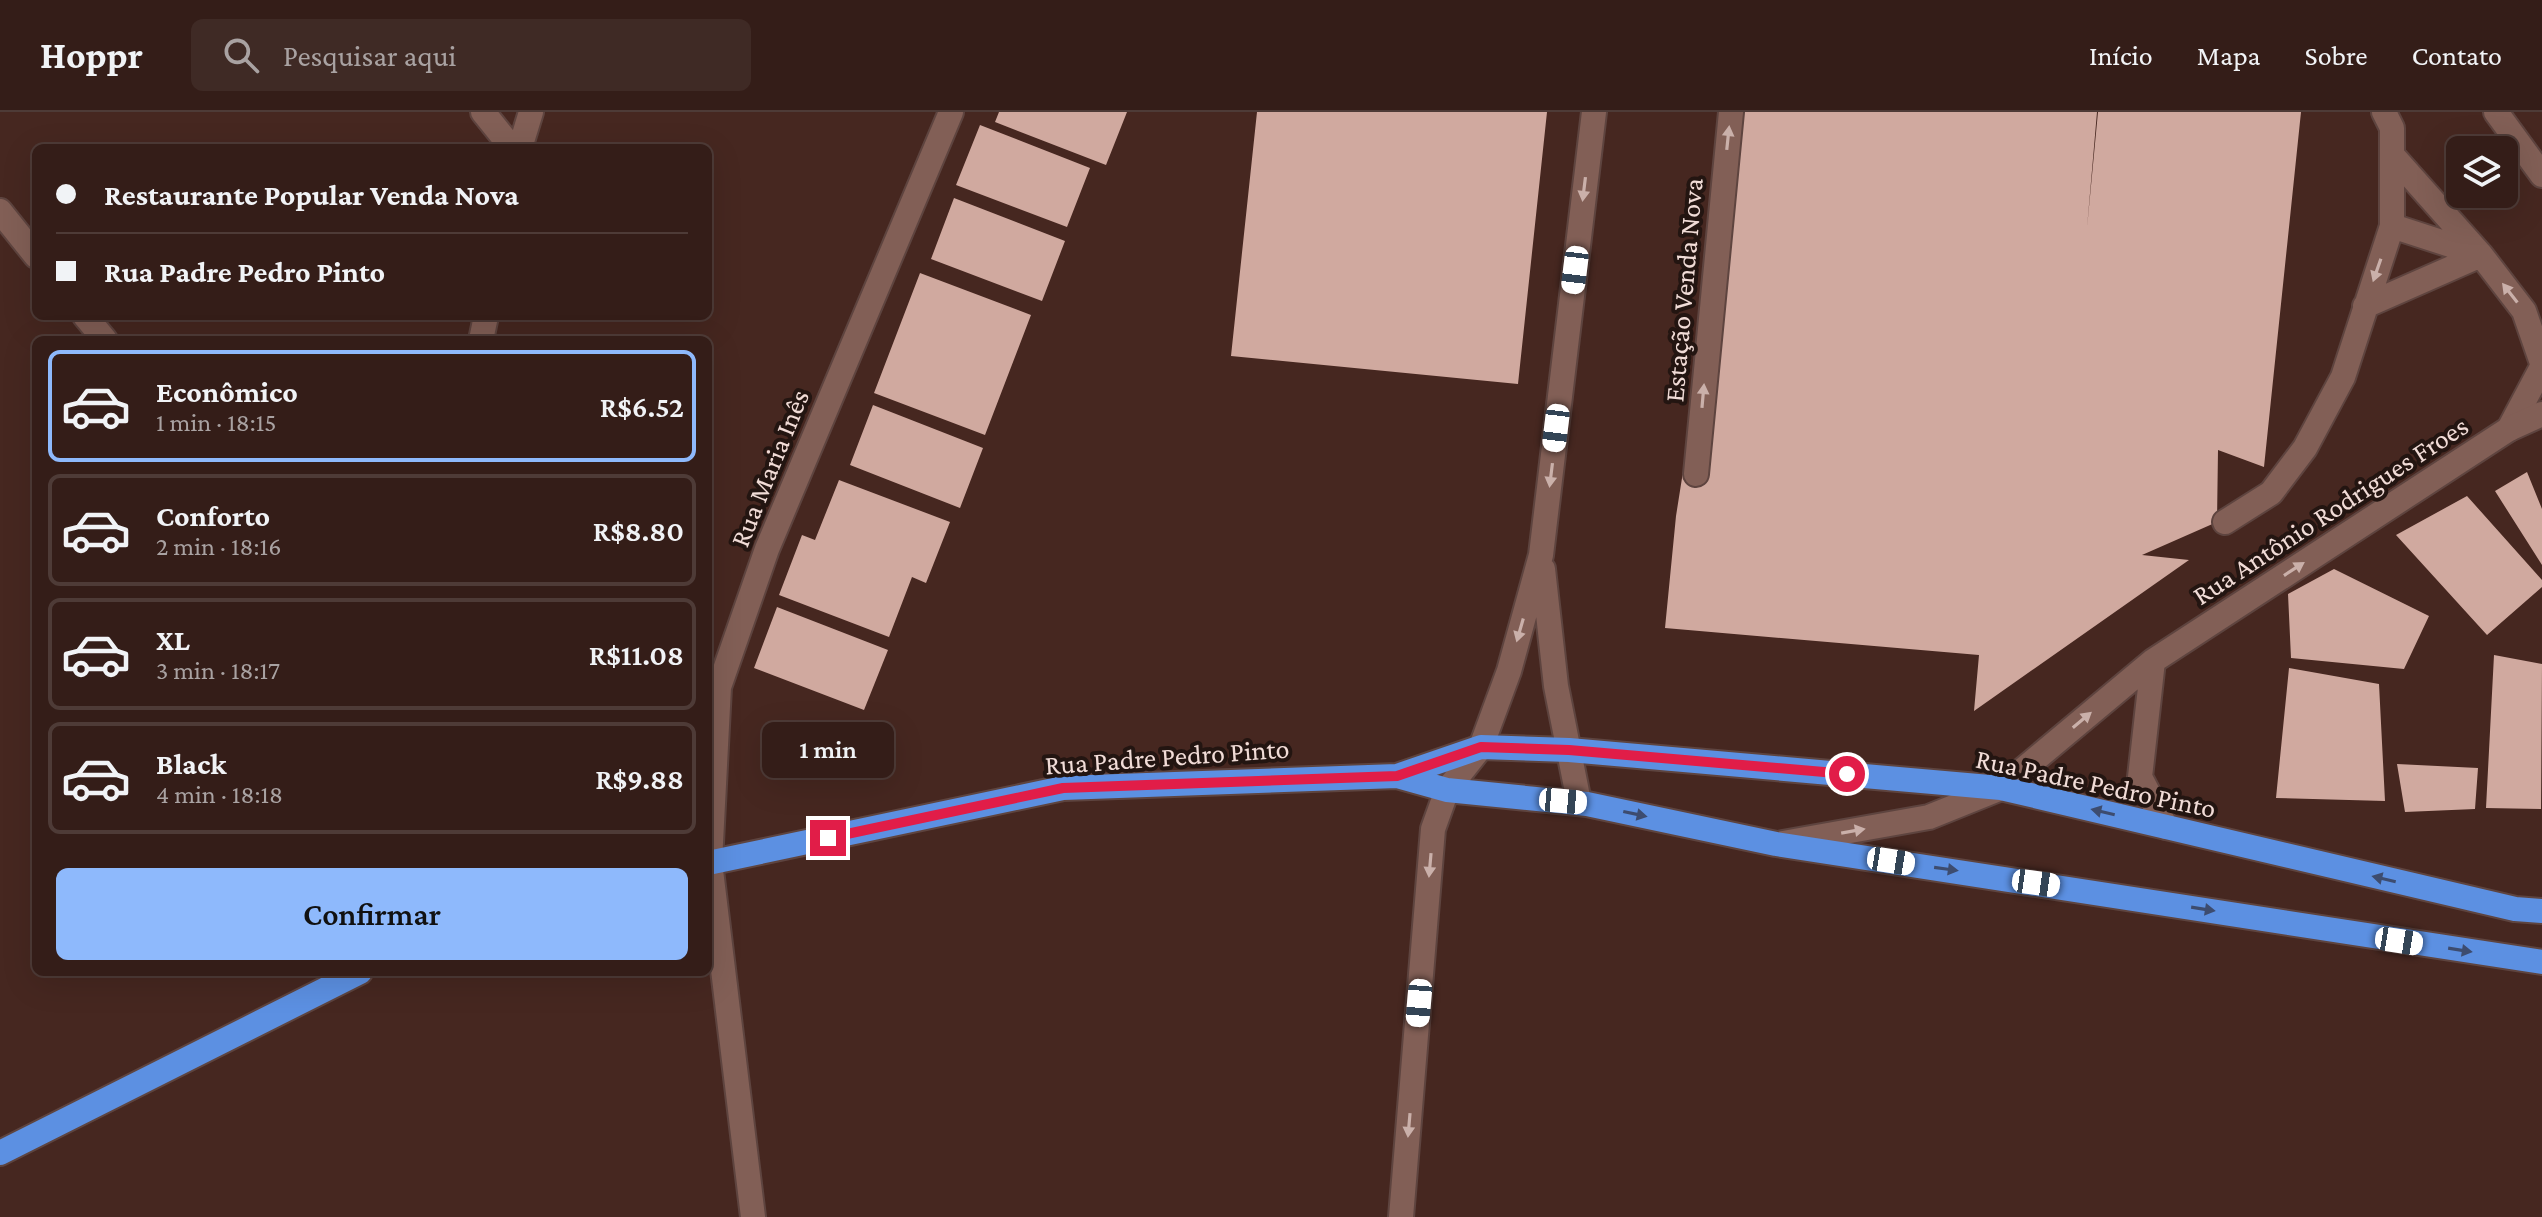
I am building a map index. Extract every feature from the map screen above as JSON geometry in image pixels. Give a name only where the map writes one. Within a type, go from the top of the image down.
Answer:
[{"type":"highway","name":"Rua Padre Pedro Pinto","points":[[712,862],[1063,788],[1397,776],[1481,747],[1569,750],[2001,788],[2515,909],[2542,911]]},
{"type":"highway","name":"Rua Padre Pedro Pinto","points":[[1397,776],[1447,790],[1579,802],[1776,844],[2542,962]]},
{"type":"highway","points":[[0,1153],[352,976]]},
{"type":"street","points":[[483,112],[509,144]]},
{"type":"street","points":[[521,144],[531,112]]},
{"type":"street","name":"Rua Maria Inês","points":[[712,810],[719,687],[767,549],[951,112]]},
{"type":"street","points":[[1401,1217],[1433,829],[1447,790],[1481,747],[1509,671],[1541,555],[1594,112]]},
{"type":"street","name":"Estação Venda Nova","points":[[1696,474],[1731,112]]},
{"type":"street","points":[[2225,522],[2271,493],[2305,448],[2343,377],[2392,226],[2392,128],[2384,112]]},
{"type":"street","points":[[2496,112],[2542,175]]},
{"type":"street","points":[[2393,156],[2481,255],[2524,311],[2542,365],[2509,429]]},
{"type":"street","points":[[0,211],[32,251]]},
{"type":"street","points":[[2392,226],[2481,255]]},
{"type":"street","points":[[2365,306],[2481,255]]},
{"type":"street","points":[[88,320],[102,336]]},
{"type":"street","name":"Rua Antônio Rodrigues Froes","points":[[1776,844],[1929,817],[2001,788],[2153,661],[2509,429],[2542,414]]},
{"type":"street","points":[[1541,555],[1556,686],[1579,802]]},
{"type":"street","points":[[2153,661],[2140,777],[2166,827]]},
{"type":"street","name":"Rua Maria Inês","points":[[712,887],[753,1217]]},
{"type":"building","points":[[999,112],[1127,112],[1106,165],[995,122]]},
{"type":"building","points":[[1257,112],[1547,112],[1518,384],[1231,356]]},
{"type":"building","points":[[1740,112],[2097,112],[2087,228],[2098,112],[2301,112],[2264,467],[2218,450],[2217,522],[2142,555],[2189,560],[1974,711],[1979,655],[1665,628],[1676,516]]},
{"type":"building","points":[[980,125],[1090,168],[1067,227],[956,185]]},
{"type":"building","points":[[954,198],[1065,241],[1042,301],[931,259]]},
{"type":"building","points":[[920,273],[1031,315],[985,435],[874,393]]},
{"type":"building","points":[[873,405],[983,448],[960,508],[850,465]]},
{"type":"building","points":[[2527,472],[2542,509],[2542,565],[2495,491]]},
{"type":"building","points":[[839,480],[950,522],[926,583],[912,577],[889,637],[779,595],[802,535],[815,540]]},
{"type":"building","points":[[2467,496],[2542,580],[2542,587],[2487,635],[2396,535]]},
{"type":"building","points":[[2334,569],[2429,616],[2404,669],[2291,658],[2288,594]]},
{"type":"building","points":[[777,607],[888,650],[864,710],[754,668]]},
{"type":"building","points":[[2494,655],[2542,664],[2541,809],[2486,808]]},
{"type":"building","points":[[2289,668],[2379,684],[2385,801],[2276,798]]},
{"type":"building","points":[[2397,764],[2478,768],[2475,809],[2405,812]]},
{"type":"route","points":[[828,838],[1063,788],[1397,776],[1481,747],[1569,750],[1847,774]]}]
